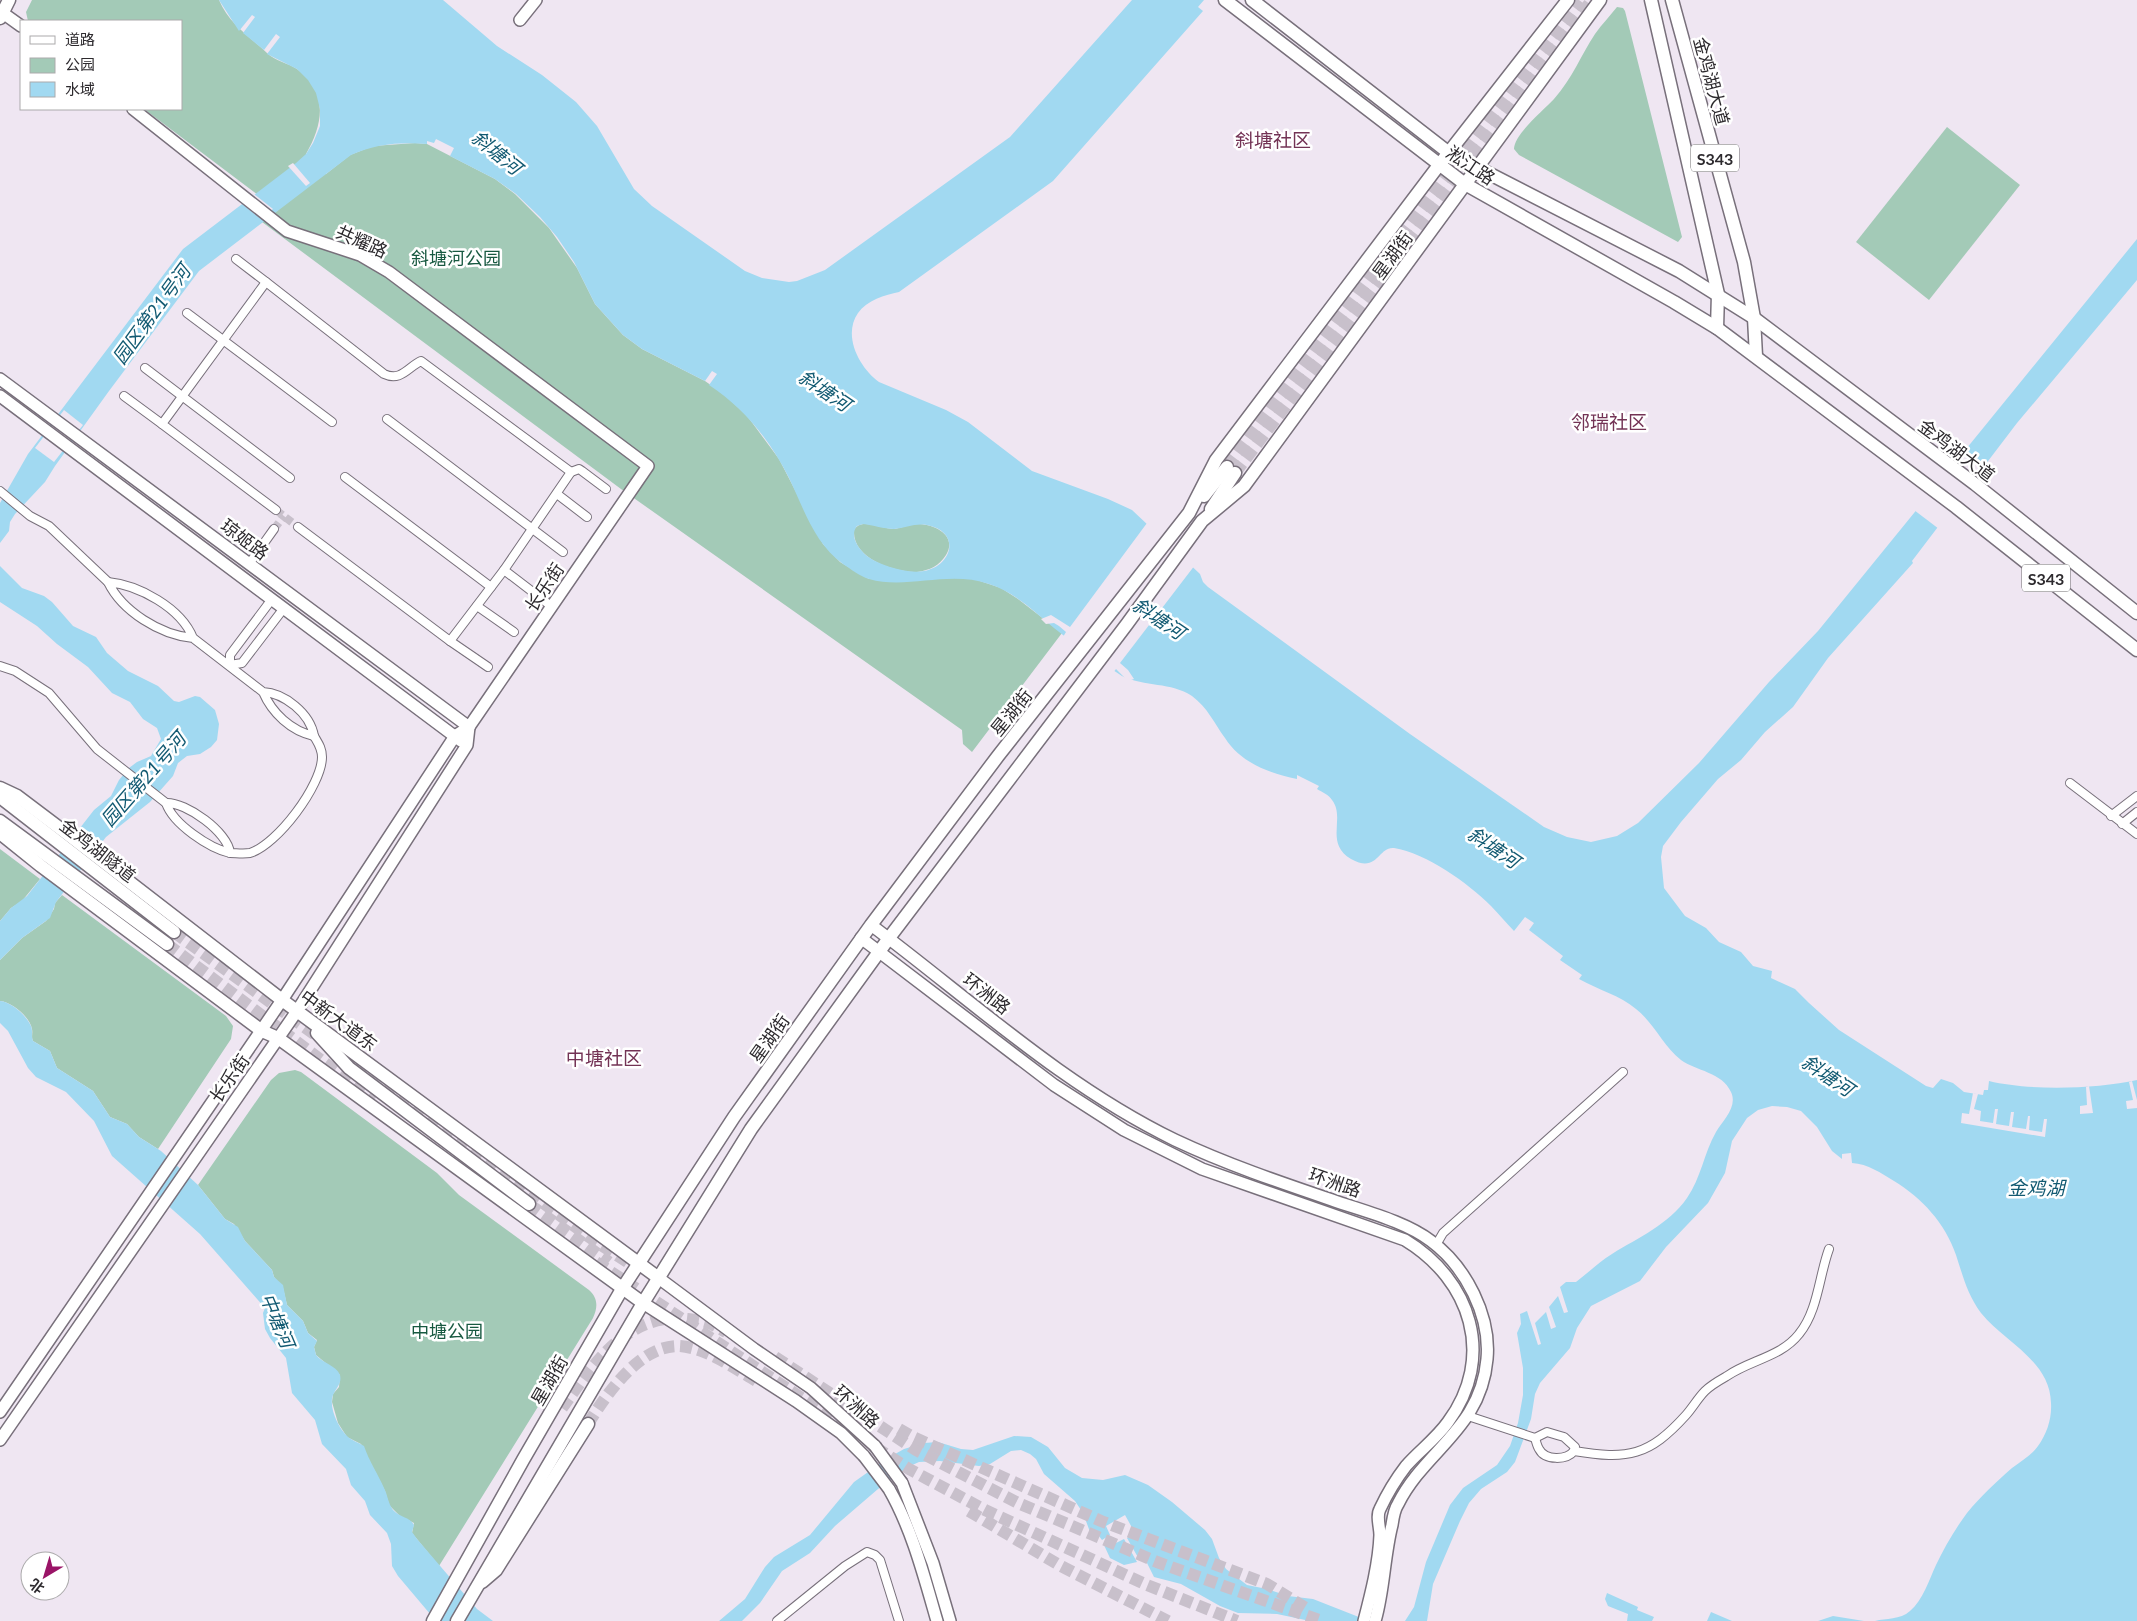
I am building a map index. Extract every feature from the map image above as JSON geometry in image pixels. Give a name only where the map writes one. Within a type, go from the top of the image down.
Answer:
[{"type":"main road","points":[[1,14],[9,0]]},
{"type":"main road","name":"淞江路","points":[[1225,0],[1465,184],[1666,297],[1717,328]]},
{"type":"main road","name":"淞江路","points":[[1252,0],[1449,152],[1679,271],[1718,294]]},
{"type":"main road","name":"星湖街","points":[[1189,513],[1216,460],[1439,165],[1568,0]]},
{"type":"main road","name":"星湖街","points":[[1202,521],[1244,486],[1600,0]]},
{"type":"main road","name":"S343","points":[[1651,0],[1718,294],[1717,328],[1956,507],[2137,650]]},
{"type":"main road","name":"金鸡湖大道","points":[[1672,0],[1744,262],[1754,318],[1756,356]]},
{"type":"main road","name":"金鸡湖大道","points":[[1718,294],[1754,318],[1975,484],[2137,613]]},
{"type":"main road","name":"星湖街","points":[[433,1621],[622,1289],[734,1117],[861,938],[998,756],[1084,649],[1166,541],[1189,513],[1231,470],[1202,521],[1179,554],[889,938],[751,1130],[660,1279],[643,1303],[457,1621]]},
{"type":"main road","name":"中新大道东","points":[[0,788],[17,796],[282,1000],[660,1279]]},
{"type":"main road","name":"金鸡湖隧道","points":[[0,797],[174,932]]},
{"type":"main road","name":"金鸡湖隧道","points":[[0,821],[167,944]]},
{"type":"main road","points":[[0,833],[75,892],[262,1031],[278,1038],[643,1303]]},
{"type":"main road","points":[[297,1011],[350,1068],[529,1204]]},
{"type":"main road","points":[[458,1576],[513,1494],[562,1408]]},
{"type":"main road","points":[[474,1591],[496,1570],[588,1424]]},
{"type":"street","points":[[520,20],[536,0]]},
{"type":"street","points":[[1,14],[20,25]]},
{"type":"street","name":"共耀路","points":[[134,110],[287,231],[360,255],[389,272],[648,466]]},
{"type":"street","points":[[236,260],[384,374],[391,377],[400,376],[421,361],[571,472]]},
{"type":"street","points":[[162,424],[266,282]]},
{"type":"street","points":[[187,313],[332,422]]},
{"type":"street","points":[[145,368],[290,478]]},
{"type":"street","name":"琼姬路","points":[[0,379],[469,727]]},
{"type":"street","name":"琼姬路","points":[[0,396],[467,745]]},
{"type":"street","points":[[124,396],[276,510]]},
{"type":"street","points":[[387,419],[563,552]]},
{"type":"street","name":"长乐街","points":[[0,1412],[262,1031],[455,736],[469,727],[648,466]]},
{"type":"street","points":[[450,641],[504,570],[571,472],[576,470],[582,471],[606,489]]},
{"type":"street","points":[[345,477],[491,587]]},
{"type":"street","points":[[0,491],[60,535],[108,582],[114,595],[139,615],[168,632],[182,637],[193,638],[263,692],[268,703],[284,721],[305,734],[314,736]]},
{"type":"street","points":[[557,494],[587,517]]},
{"type":"street","points":[[298,527],[450,641],[488,666]]},
{"type":"street","points":[[248,564],[274,529]]},
{"type":"street","points":[[504,570],[551,606]]},
{"type":"street","points":[[108,582],[120,583],[151,597],[180,618],[188,626],[193,638]]},
{"type":"street","points":[[230,665],[230,655],[272,599]]},
{"type":"street","points":[[477,606],[514,632]]},
{"type":"street","points":[[230,665],[242,663],[284,608]]},
{"type":"street","points":[[0,666],[15,671],[49,693],[97,750],[162,800],[172,814],[200,839],[212,847],[230,853],[250,852],[271,840],[289,821],[306,797],[320,766],[322,751],[314,736],[313,729],[291,703],[273,692],[263,692]]},
{"type":"street","name":"长乐街","points":[[0,1440],[297,1011],[467,745],[469,727]]},
{"type":"street","points":[[2070,783],[2137,834]]},
{"type":"street","points":[[2111,816],[2137,796]]},
{"type":"street","points":[[162,800],[179,804],[208,823],[226,839],[229,844],[230,853]]},
{"type":"street","points":[[2122,824],[2137,812]]},
{"type":"street","name":"环洲路","points":[[871,925],[1055,1067],[1095,1095],[1129,1115],[1209,1156],[1246,1171],[1375,1214],[1413,1230],[1444,1251],[1466,1279],[1477,1302],[1486,1334],[1487,1360],[1480,1389],[1468,1416],[1456,1432],[1418,1473],[1397,1506],[1384,1536],[1371,1618]]},
{"type":"street","name":"环洲路","points":[[861,938],[1054,1085],[1124,1130],[1202,1169],[1405,1240],[1421,1250],[1446,1274],[1456,1287],[1468,1314],[1473,1339],[1472,1363],[1464,1394],[1448,1422],[1406,1467],[1378,1511],[1384,1536]]},
{"type":"street","points":[[1436,1245],[1443,1233],[1623,1072]]},
{"type":"street","points":[[1574,1451],[1605,1456],[1620,1456],[1651,1446],[1676,1424],[1705,1390],[1730,1374],[1792,1343],[1808,1320],[1829,1249]]},
{"type":"street","name":"环洲路","points":[[660,1279],[754,1349],[811,1388],[875,1446],[902,1483],[933,1563],[950,1621]]},
{"type":"street","name":"环洲路","points":[[643,1303],[796,1401],[841,1433],[864,1456],[889,1489],[900,1509],[921,1565],[937,1621]]},
{"type":"street","points":[[1468,1416],[1532,1437],[1547,1432],[1564,1437],[1575,1447],[1574,1451],[1564,1459],[1548,1456],[1539,1450],[1532,1437]]},
{"type":"street","points":[[777,1621],[845,1566],[867,1552],[875,1555],[880,1560],[899,1621]]},
{"type":"green space","name":"斜塘河公园","points":[[32,0],[219,0],[228,16],[240,29],[270,56],[297,69],[314,88],[320,109],[319,120],[312,143],[306,154],[326,174],[350,155],[373,146],[427,144],[495,179],[515,194],[549,228],[577,268],[595,304],[623,335],[642,349],[705,381],[725,395],[748,417],[779,459],[823,544],[840,562],[869,579],[914,572],[884,566],[866,555],[859,548],[855,540],[854,530],[862,524],[889,529],[914,524],[930,526],[947,536],[949,548],[946,555],[937,565],[917,572],[945,578],[971,578],[1001,588],[1062,633],[972,752],[963,744],[962,730],[621,489],[262,222],[278,210],[145,110],[182,110],[182,20],[28,20],[26,12]]},
{"type":"green space","points":[[1617,7],[1623,8],[1625,11],[1682,237],[1678,242],[1519,155],[1514,149],[1515,143],[1524,129],[1554,99],[1571,75],[1595,34]]},
{"type":"green space","points":[[1947,127],[2020,185],[1929,300],[1856,242]]},
{"type":"green space","points":[[0,849],[40,879],[22,901],[11,908],[0,921]]},
{"type":"green space","points":[[62,895],[226,1016],[233,1026],[231,1039],[158,1149],[139,1137],[127,1124],[110,1117],[93,1091],[57,1068],[50,1051],[33,1041],[31,1024],[24,1015],[10,1004],[0,1001],[0,960],[22,938],[46,921],[54,909],[55,903]]},
{"type":"green space","name":"中塘公园","points":[[295,1070],[301,1072],[437,1173],[459,1195],[589,1290],[596,1299],[596,1310],[593,1318],[439,1566],[412,1533],[414,1523],[400,1516],[389,1505],[385,1491],[361,1444],[347,1437],[338,1423],[332,1402],[333,1394],[339,1387],[340,1375],[316,1355],[314,1347],[317,1340],[308,1333],[303,1321],[287,1305],[283,1288],[274,1277],[272,1270],[245,1241],[234,1224],[225,1219],[198,1185],[271,1080],[279,1073]]},
{"type":"water","points":[[219,0],[443,0],[497,46],[542,75],[576,102],[597,126],[634,189],[652,206],[745,271],[762,278],[789,282],[797,281],[825,270],[1010,137],[1132,0],[1204,0],[1198,7],[1203,11],[1053,181],[899,292],[877,299],[862,308],[854,322],[852,332],[855,351],[865,369],[879,382],[946,410],[968,422],[1032,471],[1108,499],[1132,510],[1200,574],[1203,582],[1208,587],[1410,734],[1544,827],[1567,837],[1591,842],[1617,836],[1638,823],[1699,763],[1769,682],[1818,631],[2137,239],[2137,280],[2017,423],[1912,561],[1913,563],[1828,658],[1793,707],[1765,732],[1741,760],[1718,779],[1681,822],[1663,846],[1661,857],[1664,888],[1685,916],[1706,928],[1719,942],[1741,952],[1753,966],[1772,971],[1771,978],[1795,989],[1839,1030],[1926,1086],[1933,1088],[1941,1079],[1953,1083],[1964,1092],[1983,1095],[1984,1090],[1988,1090],[1989,1081],[2024,1086],[2063,1088],[2137,1080],[2137,1621],[1875,1621],[1902,1616],[1915,1606],[1925,1590],[1946,1545],[1967,1513],[1994,1484],[2036,1449],[2044,1436],[2050,1420],[2051,1403],[2049,1388],[2043,1375],[2034,1363],[1991,1323],[1976,1306],[1963,1278],[1946,1232],[1923,1203],[1879,1172],[1863,1165],[1852,1163],[1851,1153],[1842,1154],[1842,1159],[1832,1151],[1817,1127],[1801,1111],[1787,1107],[1772,1106],[1758,1110],[1747,1118],[1732,1141],[1725,1173],[1708,1203],[1666,1247],[1640,1281],[1591,1306],[1577,1328],[1570,1348],[1540,1383],[1535,1394],[1531,1419],[1515,1462],[1507,1472],[1481,1489],[1469,1503],[1433,1584],[1427,1621],[1405,1621],[1414,1607],[1426,1562],[1450,1505],[1463,1488],[1497,1465],[1510,1446],[1518,1423],[1523,1395],[1523,1368],[1517,1333],[1521,1324],[1520,1314],[1527,1311],[1538,1345],[1541,1344],[1535,1323],[1546,1312],[1551,1329],[1556,1327],[1549,1307],[1558,1296],[1564,1313],[1568,1312],[1560,1287],[1566,1282],[1576,1282],[1607,1257],[1643,1236],[1671,1216],[1692,1190],[1712,1140],[1731,1108],[1733,1098],[1727,1085],[1715,1076],[1681,1060],[1630,1004],[1579,979],[1582,975],[1560,960],[1563,956],[1529,930],[1534,923],[1525,917],[1514,931],[1491,906],[1459,879],[1433,862],[1406,851],[1394,848],[1389,849],[1372,862],[1367,863],[1360,863],[1351,859],[1343,853],[1339,846],[1336,807],[1329,797],[1317,789],[1319,786],[1297,775],[1297,779],[1276,774],[1247,760],[1232,747],[1207,711],[1192,696],[1167,686],[1140,682],[1122,676],[1070,641],[1015,597],[998,587],[974,580],[958,579],[883,582],[865,578],[843,564],[833,556],[817,536],[782,464],[765,438],[734,404],[709,385],[717,374],[712,371],[705,381],[642,349],[623,335],[595,304],[574,262],[557,237],[540,217],[516,194],[495,179],[450,156],[454,148],[436,139],[434,143],[427,141],[427,144],[407,143],[379,146],[351,155],[199,271],[109,391],[45,482],[15,514],[10,522],[9,531],[0,543],[0,503],[28,454],[183,249],[296,163],[306,154],[313,143],[320,126],[320,109],[316,93],[308,80],[297,69],[267,54],[280,37],[276,34],[264,50],[243,33],[255,17],[252,15],[239,31]],"holes":[[[863,524],[894,529],[914,525],[927,525],[945,534],[949,541],[949,549],[941,563],[934,568],[920,572],[890,567],[870,558],[857,544],[854,532],[857,526]]]},
{"type":"water","name":"园区第21号河","points":[[0,566],[22,588],[44,596],[52,602],[73,626],[96,637],[107,653],[128,671],[158,686],[174,701],[179,702],[195,696],[200,697],[215,710],[219,724],[217,740],[211,747],[200,754],[187,756],[178,763],[173,776],[150,802],[106,837],[56,902],[50,918],[22,938],[0,960],[0,921],[11,908],[27,896],[94,810],[111,796],[119,780],[129,768],[151,756],[161,739],[157,728],[143,719],[130,702],[112,693],[88,667],[37,626],[0,602]]},
{"type":"water","name":"中塘河","points":[[0,1001],[13,1006],[26,1018],[31,1026],[33,1041],[50,1051],[57,1068],[93,1091],[110,1117],[127,1124],[139,1137],[161,1151],[198,1185],[225,1219],[238,1227],[245,1241],[272,1270],[274,1277],[283,1285],[287,1305],[303,1321],[308,1333],[317,1341],[314,1347],[316,1355],[340,1375],[340,1383],[332,1398],[334,1416],[347,1436],[364,1446],[393,1510],[412,1522],[414,1525],[412,1532],[417,1539],[477,1609],[493,1621],[436,1621],[398,1576],[392,1566],[391,1544],[387,1533],[370,1515],[365,1501],[351,1485],[346,1469],[322,1444],[315,1420],[292,1393],[286,1358],[265,1329],[263,1313],[265,1308],[200,1234],[112,1156],[94,1121],[66,1092],[36,1077],[28,1068],[8,1031],[0,1023]]},
{"type":"water","points":[[1014,1436],[1031,1437],[1048,1447],[1065,1468],[1082,1478],[1103,1480],[1125,1475],[1148,1485],[1172,1502],[1205,1530],[1212,1539],[1219,1558],[1226,1569],[1247,1585],[1288,1596],[1313,1599],[1369,1621],[1310,1621],[1277,1614],[1238,1613],[1220,1606],[1181,1584],[1154,1577],[1145,1559],[1140,1561],[1127,1538],[1135,1533],[1125,1515],[1106,1526],[1110,1535],[1102,1540],[1099,1536],[1093,1540],[1083,1513],[1075,1501],[1044,1474],[1036,1459],[1021,1450],[1011,1451],[990,1464],[979,1466],[940,1461],[919,1462],[908,1467],[878,1489],[835,1526],[810,1553],[782,1571],[760,1603],[742,1621],[719,1621],[745,1599],[765,1567],[774,1557],[810,1535],[854,1482],[888,1458],[904,1449],[924,1443],[938,1442],[961,1449],[973,1450]]},
{"type":"water","points":[[1114,1539],[1116,1543],[1124,1539],[1137,1562],[1124,1565],[1110,1558],[1104,1545]]},
{"type":"water","points":[[1607,1593],[1638,1607],[1637,1610],[1654,1617],[1652,1621],[1627,1621],[1628,1614],[1608,1606],[1605,1599]]},
{"type":"water","points":[[1711,1612],[1732,1621],[1707,1621]]},
{"type":"water","points":[[1833,1616],[1864,1621],[1818,1621]]},
{"type":"pier","points":[[293,163],[310,183],[306,186],[288,166]]},
{"type":"pier","points":[[254,194],[273,209],[261,219],[241,203]]},
{"type":"pier","points":[[64,410],[83,425],[54,462],[35,448]]},
{"type":"pier","points":[[1964,449],[1988,467],[1939,529],[1914,510]]},
{"type":"pier","points":[[1147,523],[1163,535],[1195,565],[1120,663],[1134,679],[1128,681],[1116,669],[1113,673],[1063,637],[1066,632],[1059,626],[1054,623],[1046,624],[1041,619],[1051,615],[1070,627]]},
{"type":"pier","points":[[2132,1081],[2137,1108],[2127,1109],[2126,1101],[2133,1100],[2129,1082]]},
{"type":"pier","points":[[2089,1086],[2093,1113],[2080,1114],[2080,1106],[2087,1105],[2086,1087]]},
{"type":"pier","points":[[1973,1093],[1978,1094],[1974,1109],[1981,1111],[1980,1121],[1993,1123],[1995,1109],[1998,1109],[1996,1124],[2009,1126],[2011,1112],[2014,1112],[2012,1127],[2026,1129],[2028,1116],[2030,1116],[2029,1130],[2042,1132],[2044,1119],[2047,1119],[2045,1137],[1961,1123],[1962,1113],[1969,1114]]},
{"type":"tunnel","points":[[1227,467],[1579,0]]},
{"type":"tunnel","points":[[1235,473],[1592,0]]},
{"type":"tunnel","points":[[276,510],[298,527]]},
{"type":"tunnel","points":[[274,529],[284,516]]},
{"type":"tunnel","points":[[174,932],[325,1042]]},
{"type":"tunnel","points":[[167,944],[374,1100]]},
{"type":"tunnel","points":[[341,1054],[592,1239],[632,1265]]},
{"type":"tunnel","points":[[529,1204],[609,1262]]},
{"type":"tunnel","points":[[596,1262],[859,1436]]},
{"type":"tunnel","points":[[562,1408],[599,1359],[629,1333],[647,1324],[666,1319],[699,1320],[714,1325],[726,1332]]},
{"type":"tunnel","points":[[588,1424],[625,1374],[650,1354],[664,1348],[681,1346],[701,1351],[725,1362],[758,1382]]},
{"type":"tunnel","points":[[775,1357],[916,1450],[1018,1503],[1157,1562],[1322,1621]]},
{"type":"tunnel","points":[[899,1429],[1101,1521],[1267,1584],[1309,1610]]},
{"type":"tunnel","points":[[875,1447],[909,1469],[985,1510],[1147,1585],[1237,1621]]},
{"type":"tunnel","points":[[969,1511],[1059,1565],[1168,1621]]},
{"type":"district","name":"斜塘社区","points":[[1273,139]]},
{"type":"district","name":"邻瑞社区","points":[[1609,421]]},
{"type":"district","name":"中塘社区","points":[[604,1057]]},
{"type":"water label","name":"斜塘河","points":[[497,152]]},
{"type":"water label","name":"斜塘河","points":[[825,390]]},
{"type":"water label","name":"斜塘河","points":[[1159,618]]},
{"type":"water label","name":"斜塘河","points":[[1494,847]]},
{"type":"water label","name":"斜塘河","points":[[1828,1075]]},
{"type":"water label","name":"金鸡湖","points":[[2036,1187]]}]
